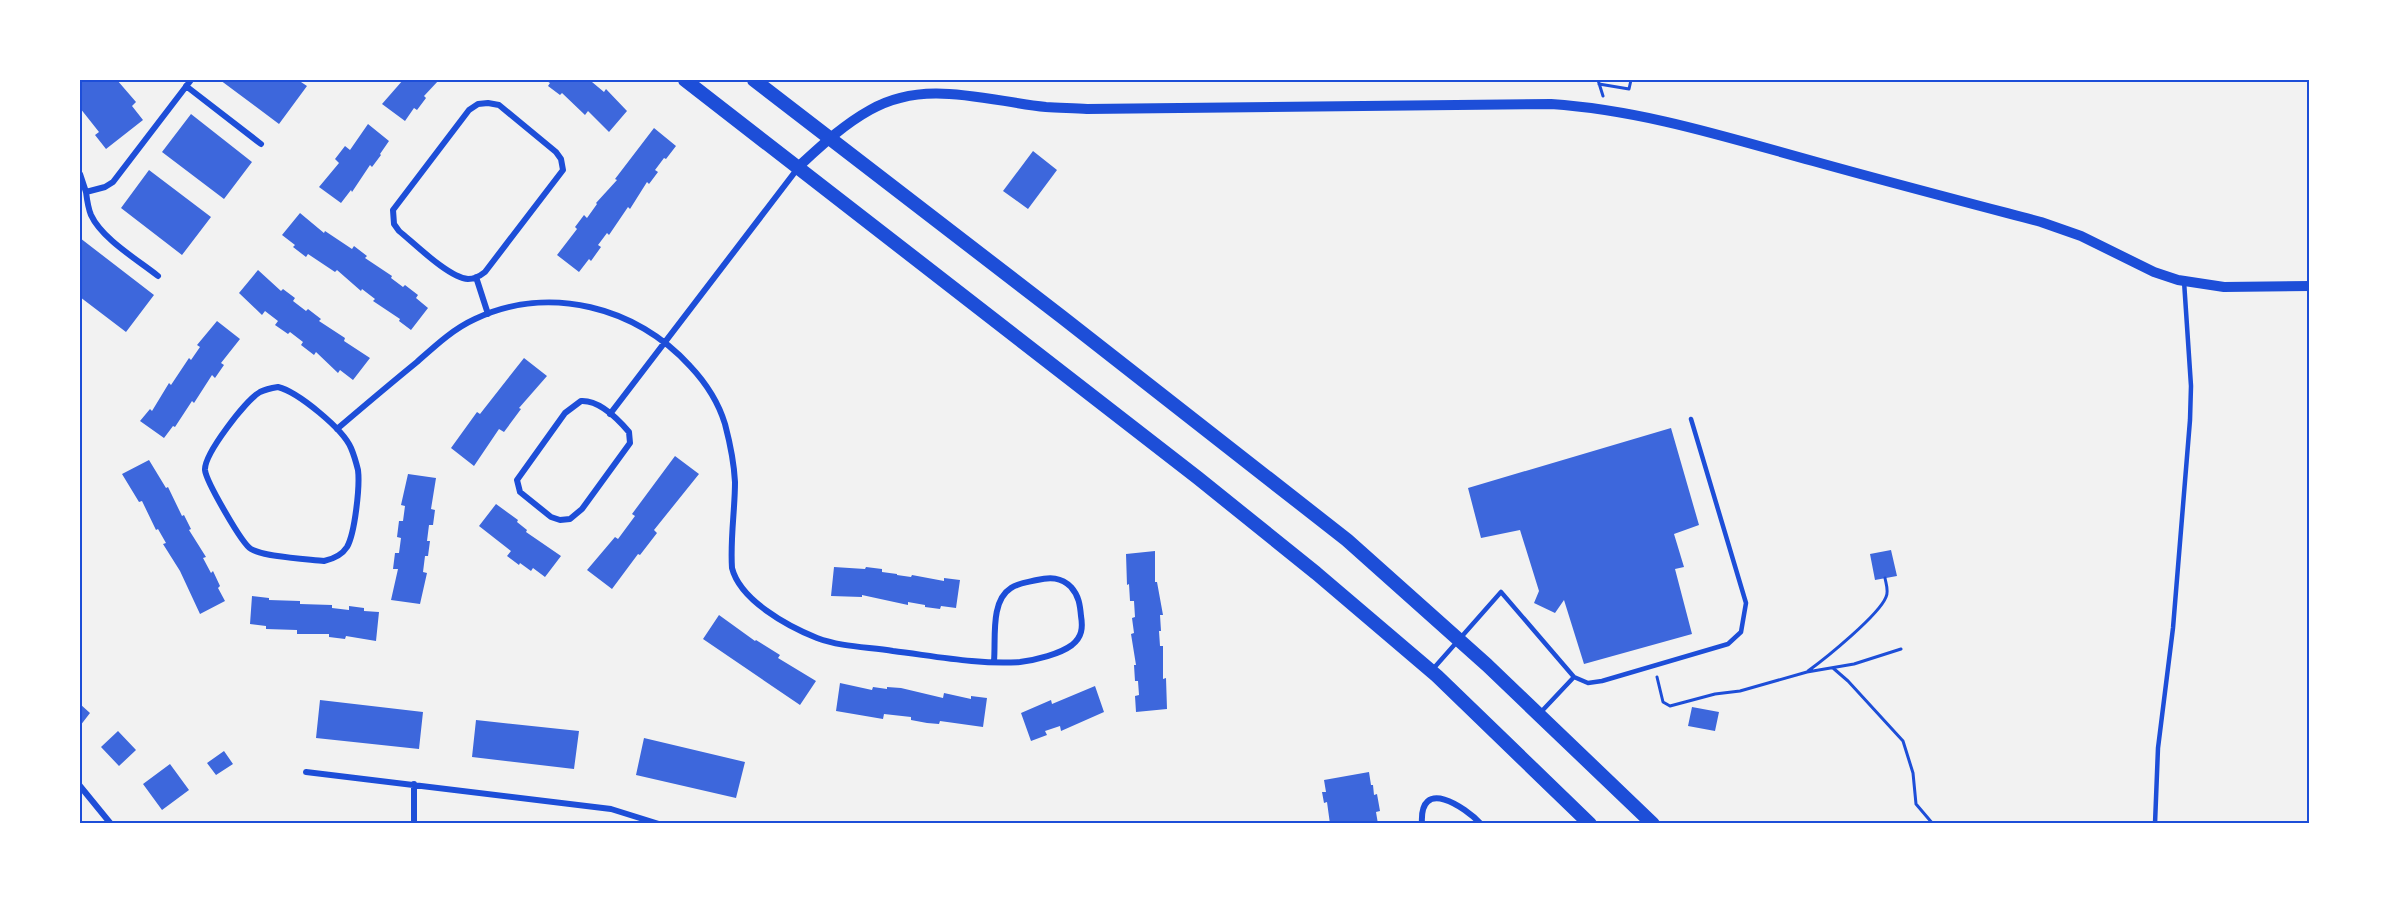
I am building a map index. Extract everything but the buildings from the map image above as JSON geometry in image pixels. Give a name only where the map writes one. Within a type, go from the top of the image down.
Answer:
[{"type":"main road","points":[[685,80],[1198,478],[1316,573],[1431,671],[1590,824]]},
{"type":"main road","points":[[754,80],[1347,540],[1539,714],[1653,824]]},
{"type":"street","points":[[86,192],[105,187],[120,175],[191,80]]},
{"type":"street","points":[[186,86],[261,144]]},
{"type":"street","points":[[610,414],[798,167],[829,138],[871,109],[894,99],[921,94],[957,93],[1045,106],[1087,109],[1551,104],[1595,107],[1630,112],[1707,131],[2041,222],[2081,236],[2154,272],[2184,281],[2224,287],[2310,285]]},
{"type":"street","points":[[488,102],[499,105],[556,152],[561,159],[563,170],[485,272],[476,277],[463,278],[453,273],[399,231],[394,224],[393,210],[469,110],[478,104],[488,102]]},
{"type":"street","points":[[80,174],[90,214],[96,224],[158,276]]},
{"type":"street","points":[[476,277],[488,314]]},
{"type":"street","points":[[337,429],[451,333],[488,314],[543,303],[587,306],[619,315],[638,323],[666,341],[702,379],[715,400],[724,422],[735,482],[732,568],[736,581],[748,597],[759,606],[805,632],[834,643],[962,659],[994,661],[1020,662],[1073,644],[1080,637],[1082,624],[1080,601],[1072,588],[1058,579],[1046,578],[1016,585],[1007,591],[998,607],[994,661]]},
{"type":"street","points":[[278,387],[290,392],[337,429],[351,447],[358,472],[352,534],[347,547],[340,555],[324,561],[260,553],[249,548],[240,538],[207,478],[206,461],[212,449],[253,397],[271,388],[278,387]]},
{"type":"street","points":[[581,401],[590,401],[610,414],[629,432],[630,443],[576,515],[570,519],[556,519],[519,492],[517,486],[519,474],[570,407],[581,401]]},
{"type":"street","points":[[306,772],[611,810],[659,824]]},
{"type":"street","points":[[414,784],[414,824]]},
{"type":"street","points":[[80,786],[111,824]]},
{"type":"street","points":[[1422,824],[1421,813],[1424,807],[1429,801],[1441,798],[1456,803],[1481,824]]},
{"type":"lane","points":[[2155,824],[2158,748],[2173,628],[2190,420],[2191,386],[2184,281]]},
{"type":"lane","points":[[1431,671],[1501,592],[1574,677],[1588,683],[1597,683],[1728,644],[1741,632],[1745,614],[1743,594],[1691,419]]},
{"type":"lane","points":[[1539,714],[1574,677]]},
{"type":"path","points":[[1599,84],[1629,89],[1631,80]]},
{"type":"path","points":[[1807,672],[1863,624],[1886,598],[1885,578]]},
{"type":"path","points":[[1655,666],[1663,702],[1670,706],[1714,694],[1740,691],[1807,672],[1875,659],[1900,649]]},
{"type":"path","points":[[1833,668],[1848,681],[1903,741],[1914,773],[1916,804],[1933,824]]}]
